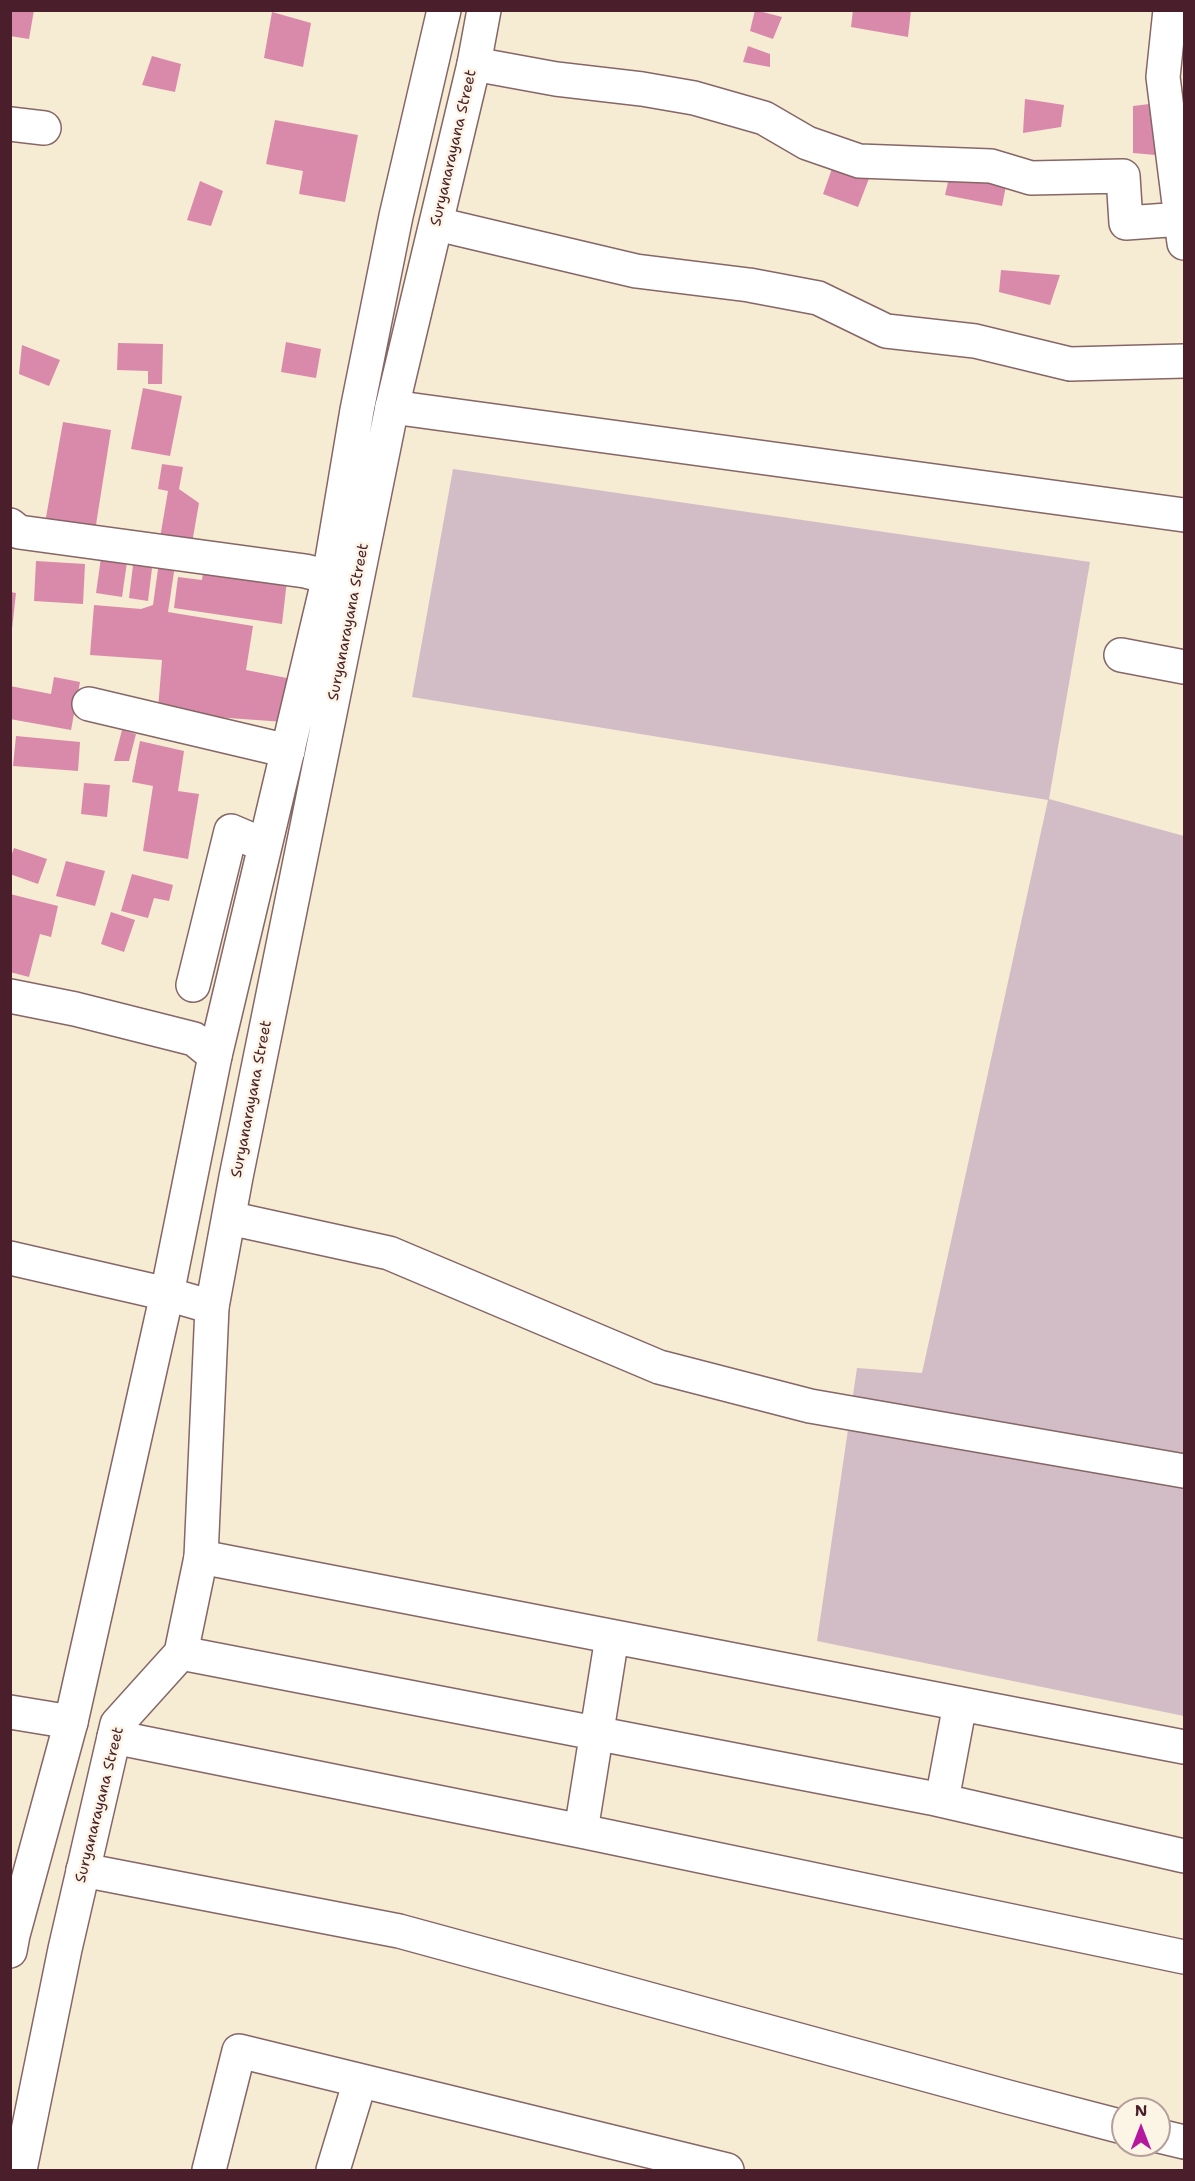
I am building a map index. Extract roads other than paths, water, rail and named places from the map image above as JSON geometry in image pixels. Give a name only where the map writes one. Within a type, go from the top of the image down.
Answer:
[{"type":"street","name":"Suryanarayana Street","points":[[11,1940],[71,1722],[167,1294],[215,1056],[329,576],[357,410],[391,239],[444,10]]},
{"type":"street","name":"Suryanarayana Street","points":[[20,2170],[65,1949],[117,1724],[181,1653],[201,1557],[212,1307],[392,407],[437,224],[474,64],[484,10]]},
{"type":"street","points":[[474,64],[556,79],[642,89],[694,98],[764,118],[807,143],[859,161],[991,166],[1031,178],[1123,176],[1126,223],[1183,231],[1163,77],[1174,60],[1170,10]]},
{"type":"street","points":[[10,123],[44,128]]},
{"type":"street","points":[[437,224],[636,271],[749,285],[818,298],[886,331],[975,341],[1070,364],[1185,361]]},
{"type":"street","points":[[392,407],[1185,515]]},
{"type":"street","points":[[10,525],[19,532],[329,576]]},
{"type":"street","points":[[1121,655],[1185,667]]},
{"type":"street","points":[[89,704],[288,751]]},
{"type":"street","points":[[193,985],[231,831],[264,844]]},
{"type":"street","points":[[10,996],[75,1009],[194,1039],[215,1056]]},
{"type":"street","points":[[229,1218],[389,1253],[659,1367],[810,1406],[1185,1471]]},
{"type":"street","points":[[10,1258],[167,1294],[212,1307]]},
{"type":"street","points":[[201,1557],[1185,1748]]},
{"type":"street","points":[[581,1831],[612,1637]]},
{"type":"street","points":[[181,1653],[942,1800],[1185,1856]]},
{"type":"street","points":[[942,1800],[960,1704]]},
{"type":"street","points":[[10,1712],[71,1722]]},
{"type":"street","points":[[114,1737],[581,1831],[1185,1958]]},
{"type":"street","points":[[83,1869],[399,1931],[1111,2124]]},
{"type":"street","points":[[209,2170],[239,2051],[727,2170]]},
{"type":"street","points":[[333,2170],[360,2080]]}]
